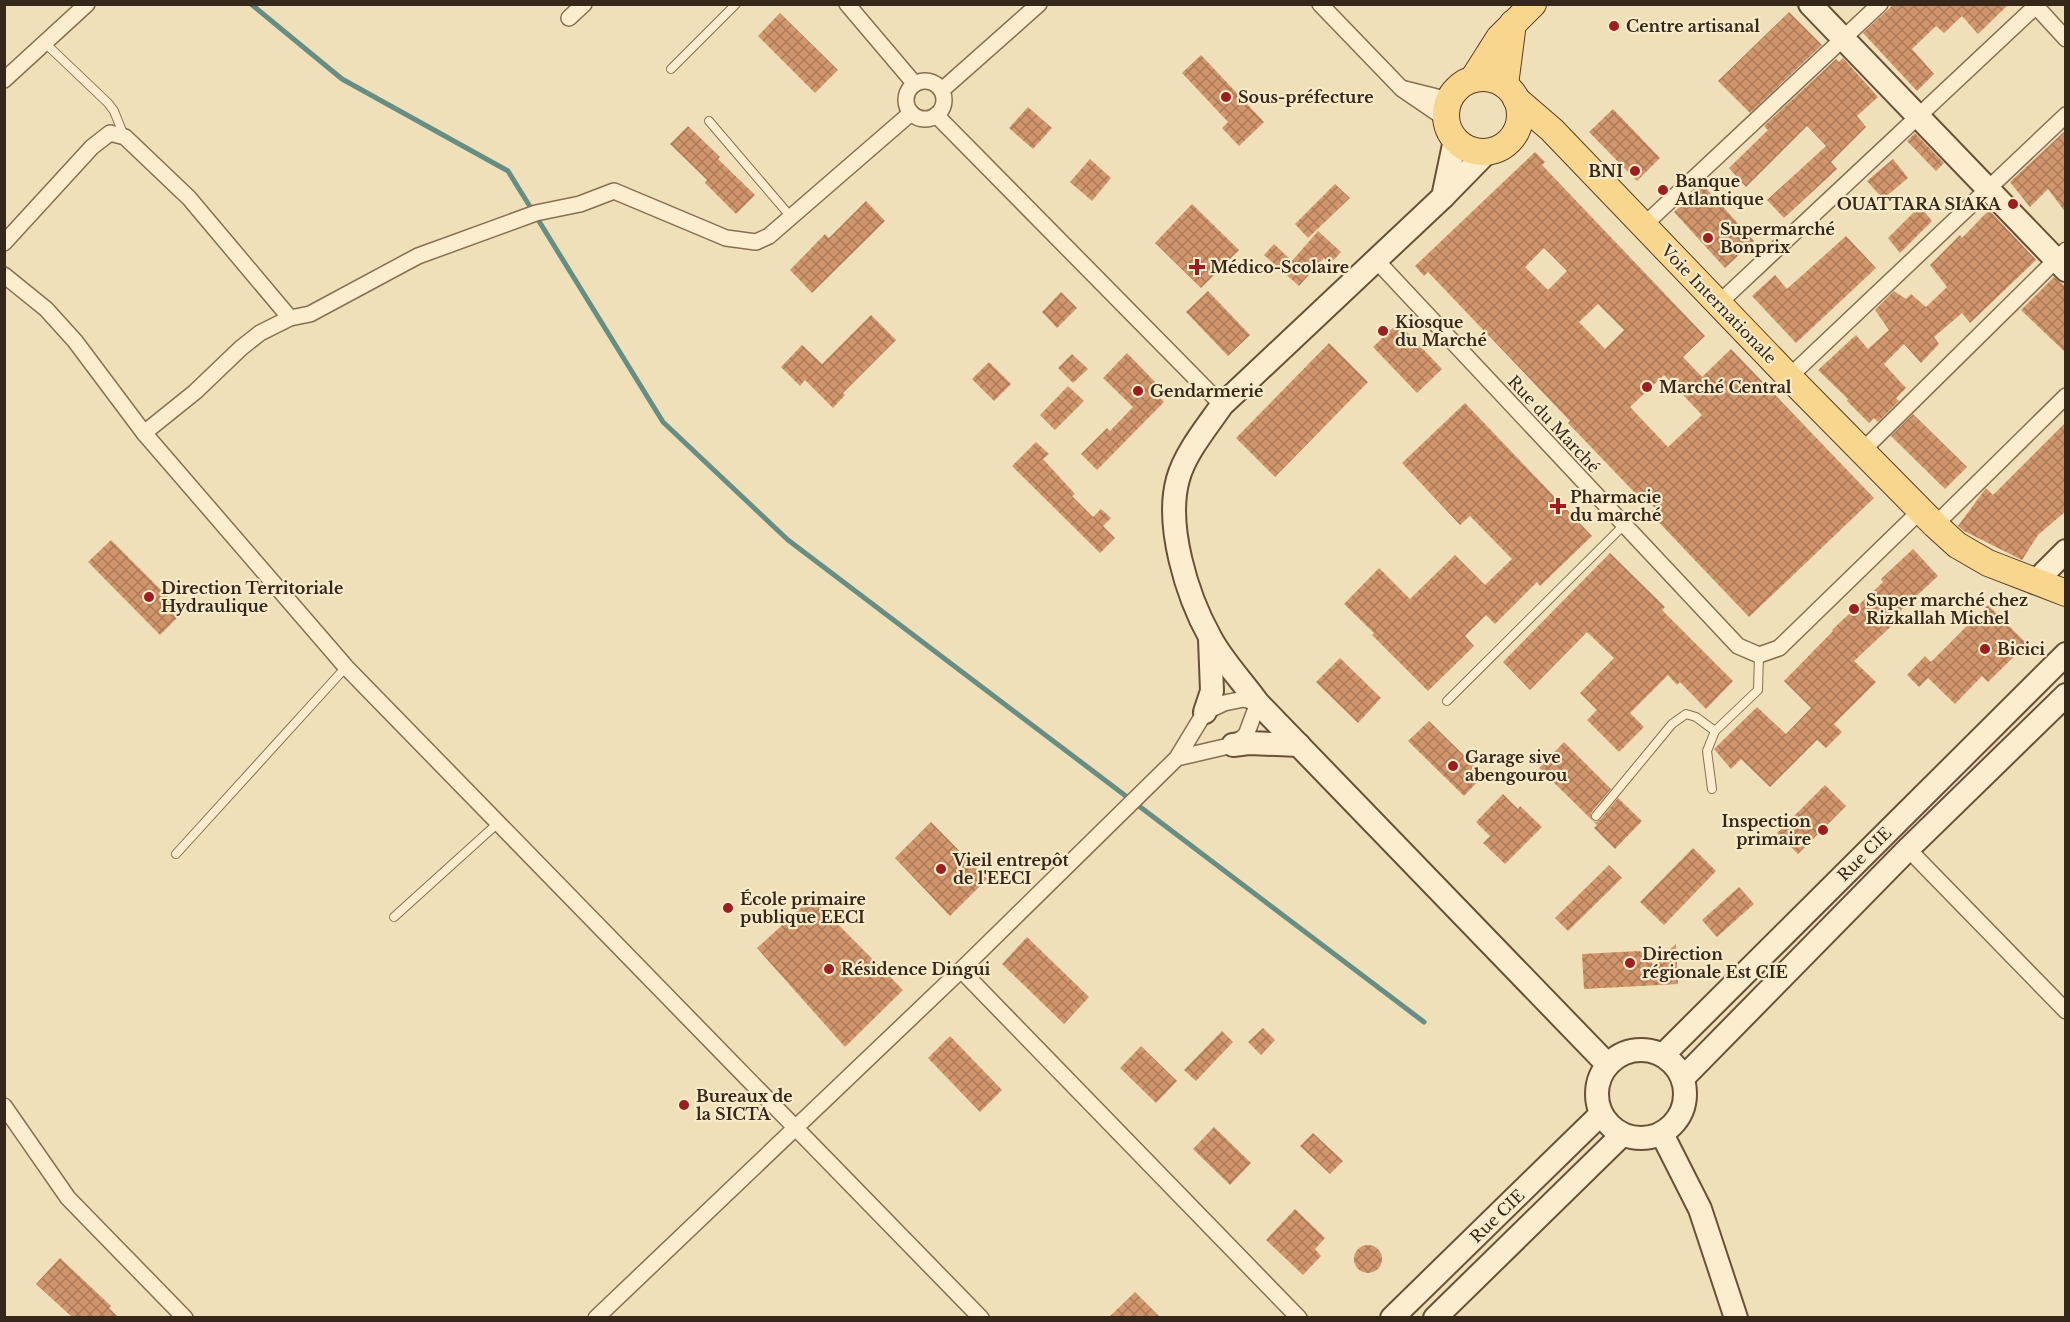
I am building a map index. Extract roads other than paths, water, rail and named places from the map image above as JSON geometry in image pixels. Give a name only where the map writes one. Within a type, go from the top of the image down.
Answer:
[{"type":"main road","points":[[1473,79],[1498,38],[1533,4]]},
{"type":"main road","points":[[1510,92],[1513,22]]},
{"type":"main road","points":[[1484,78],[1495,80],[1510,92],[1520,112],[1518,126],[1506,144],[1487,152],[1464,147],[1450,119],[1455,90],[1463,83],[1484,78]]},
{"type":"main road","name":"Voie Internationale","points":[[1510,92],[1552,130],[1927,518],[1957,545],[1988,563],[2066,593]]},
{"type":"main road","points":[[1518,126],[1552,130]]},
{"type":"street","points":[[4,80],[87,4]]},
{"type":"street","points":[[569,18],[584,4]]},
{"type":"street","points":[[847,4],[914,83]]},
{"type":"street","points":[[942,90],[1039,4]]},
{"type":"street","points":[[1320,4],[1402,89],[1450,119],[1443,197]]},
{"type":"street","points":[[1810,4],[1987,189],[2062,260],[1862,451]]},
{"type":"street","points":[[1643,226],[1880,4]]},
{"type":"street","points":[[1719,303],[2036,5],[2066,39]]},
{"type":"street","points":[[923,80],[932,81],[942,90],[944,103],[936,115],[925,119],[918,118],[911,113],[906,101],[909,88],[914,83],[923,80]]},
{"type":"street","points":[[144,433],[195,392],[260,333],[290,318],[310,314],[418,256],[536,213],[580,204],[614,191],[739,242],[756,242],[769,237],[911,113]]},
{"type":"street","points":[[936,115],[1222,405]]},
{"type":"street","points":[[1789,377],[2066,115]]},
{"type":"street","points":[[4,243],[92,147],[110,133],[125,137],[189,198],[290,318]]},
{"type":"street","points":[[1487,152],[1443,197],[1222,405],[1195,443],[1178,478],[1173,516],[1179,551],[1192,598],[1210,639],[1258,703],[1607,1064]]},
{"type":"street","name":"Rue du Marché","points":[[1376,260],[1738,646],[1759,655]]},
{"type":"street","points":[[4,275],[46,309],[75,341],[144,433],[346,667],[981,1317]]},
{"type":"street","points":[[1759,655],[1779,648],[2066,396]]},
{"type":"street","points":[[2036,582],[2066,551]]},
{"type":"street","points":[[596,1317],[797,1127],[1177,759],[1205,712],[1212,691],[1210,639]]},
{"type":"street","name":"Rue CIE","points":[[1663,1055],[2066,654]]},
{"type":"street","name":"Rue CIE","points":[[1683,1078],[1908,849],[2066,695]]},
{"type":"street","points":[[1205,712],[1224,703],[1244,699],[1258,703]]},
{"type":"street","points":[[1233,745],[1246,735],[1258,703]]},
{"type":"street","points":[[1177,759],[1233,745],[1299,745]]},
{"type":"street","points":[[1908,849],[2066,1011]]},
{"type":"street","points":[[961,969],[1299,1317]]},
{"type":"street","points":[[1644,1049],[1663,1055],[1675,1065],[1683,1078],[1686,1100],[1678,1120],[1662,1134],[1642,1139],[1622,1135],[1610,1126],[1601,1114],[1596,1088],[1600,1075],[1607,1064],[1624,1053],[1644,1049]]},
{"type":"street","points":[[4,1106],[68,1198],[185,1317]]},
{"type":"street","name":"Rue CIE","points":[[1392,1317],[1601,1114]]},
{"type":"street","points":[[1662,1134],[1700,1209],[1736,1317]]},
{"type":"street","name":"Rue CIE","points":[[1434,1317],[1622,1135]]},
{"type":"lane","points":[[671,69],[736,4]]},
{"type":"lane","points":[[45,43],[108,103],[125,137]]},
{"type":"lane","points":[[709,121],[791,217]]},
{"type":"lane","points":[[1447,701],[1624,525]]},
{"type":"lane","points":[[1713,789],[1707,751],[1715,731],[1758,690],[1759,655]]},
{"type":"lane","points":[[176,854],[346,667]]},
{"type":"lane","points":[[1596,816],[1672,724],[1686,714],[1696,717],[1715,731]]},
{"type":"lane","points":[[394,917],[498,823]]},
{"type":"waterway","points":[[251,4],[342,79],[508,171],[663,422],[788,540],[1424,1022]]},
{"type":"place","name":"Centre artisanal","points":[[1614,26]]},
{"type":"place","name":"Sous-préfecture","points":[[1226,97]]},
{"type":"place","name":"BNI","points":[[1635,171]]},
{"type":"place","name":"Banque Atlantique","points":[[1663,190]]},
{"type":"place","name":"OUATTARA SIAKA","points":[[2013,204]]},
{"type":"place","name":"Supermarché Bonprix","points":[[1708,238]]},
{"type":"place","name":"Médico-Scolaire","points":[[1197,267]]},
{"type":"place","name":"Kiosque du Marché","points":[[1383,331]]},
{"type":"place","name":"Marché Central","points":[[1647,387]]},
{"type":"place","name":"Gendarmerie","points":[[1138,391]]},
{"type":"place","name":"Pharmacie du marché","points":[[1558,506]]},
{"type":"place","name":"Direction Territoriale Hydraulique","points":[[149,597]]},
{"type":"place","name":"Super marché chez Rizkallah Michel","points":[[1854,609]]},
{"type":"place","name":"Bicici","points":[[1985,649]]},
{"type":"place","name":"Garage sive abengourou","points":[[1453,766]]},
{"type":"place","name":"Inspection primaire","points":[[1823,830]]},
{"type":"place","name":"Vieil entrepôt de l'EECI","points":[[941,869]]},
{"type":"place","name":"École primaire publique EECI","points":[[728,908]]},
{"type":"place","name":"Direction régionale Est CIE","points":[[1630,963]]},
{"type":"place","name":"Résidence Dingui","points":[[829,969]]},
{"type":"place","name":"Bureaux de la SICTA","points":[[684,1105]]}]
